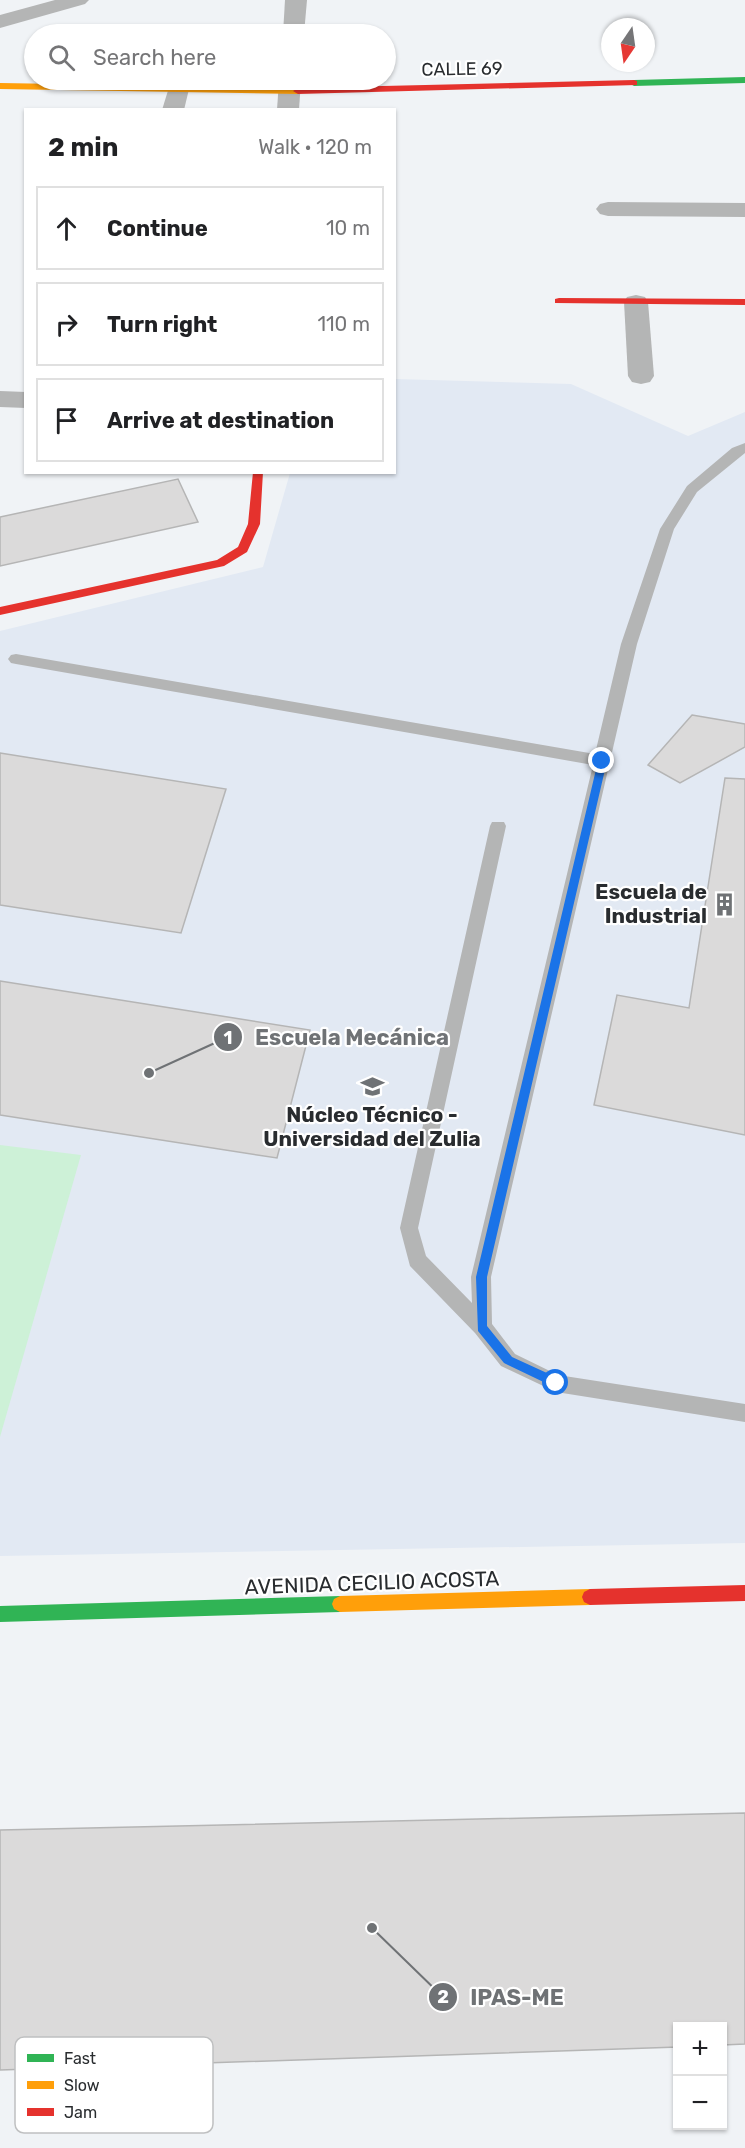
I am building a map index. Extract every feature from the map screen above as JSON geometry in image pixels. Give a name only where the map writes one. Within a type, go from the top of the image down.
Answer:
[{"type":"street","points":[[0,22],[78,0]]},
{"type":"street","points":[[295,24],[296,0]]},
{"type":"street","name":"CALLE 69","points":[[396,90],[745,80]]},
{"type":"street","name":"CALLE 69","points":[[0,86],[24,88]]},
{"type":"street","name":"CALLE 69","points":[[54,90],[176,99],[394,90]]},
{"type":"street","points":[[608,209],[745,210]]},
{"type":"street","points":[[559,301],[745,302]]},
{"type":"street","points":[[636,302],[641,376]]},
{"type":"street","points":[[0,399],[24,400]]},
{"type":"street","points":[[0,610],[220,562],[243,549],[254,524],[258,474]]},
{"type":"street","name":"AVENIDA CECILIO ACOSTA","points":[[0,1614],[745,1593]]},
{"type":"lane","points":[[482,1327],[482,1277],[629,644],[667,529],[692,489],[737,451],[745,448]]},
{"type":"lane","points":[[16,659],[602,761]]},
{"type":"lane","points":[[498,826],[409,1227],[417,1260],[482,1327],[508,1360],[556,1383],[745,1413]]},
{"type":"shaded area","name":"Núcleo Técnico - Universidad del Zulia","points":[[396,379],[571,384],[688,436],[745,412],[745,1543],[0,1556],[0,631],[263,567],[290,474],[396,474]]},
{"type":"green space","points":[[0,1145],[81,1155],[0,1437]]},
{"type":"building","points":[[178,479],[198,522],[0,566],[0,517]]},
{"type":"building","points":[[692,715],[745,724],[745,747],[680,783],[648,765]]},
{"type":"building","points":[[0,753],[226,789],[181,933],[0,905]]},
{"type":"building","points":[[725,778],[745,779],[745,1135],[594,1105],[617,995],[689,1008]]},
{"type":"building","points":[[0,981],[310,1030],[277,1158],[0,1115]]},
{"type":"building","points":[[745,1813],[745,2044],[727,2045],[727,2022],[673,2022],[673,2047],[213,2063],[213,2037],[15,2037],[15,2069],[0,2070],[0,1830]]},
{"type":"traffic: fast","points":[[634,83],[745,80]]},
{"type":"traffic: fast","points":[[0,1614],[340,1604]]},
{"type":"traffic: slow","points":[[0,86],[24,86]]},
{"type":"traffic: slow","points":[[238,90],[298,91]]},
{"type":"traffic: slow","points":[[340,1604],[590,1597]]},
{"type":"traffic: jam","points":[[396,89],[634,83]]},
{"type":"traffic: jam","points":[[298,91],[340,90]]},
{"type":"traffic: jam","points":[[559,301],[745,302]]},
{"type":"traffic: jam","points":[[0,611],[220,563],[243,549],[254,524],[258,474]]},
{"type":"traffic: jam","points":[[590,1597],[745,1593]]},
{"type":"place","name":"Escuela de Industrial","points":[[725,904]]},
{"type":"place","name":"Escuela Mecánica","points":[[149,1073]]},
{"type":"place","name":"Núcleo Técnico - Universidad del Zulia","points":[[372,1087]]},
{"type":"place","name":"IPAS-ME","points":[[372,1928]]},
{"type":"route","points":[[556,1383],[508,1360],[482,1327],[482,1277],[602,761]]}]
